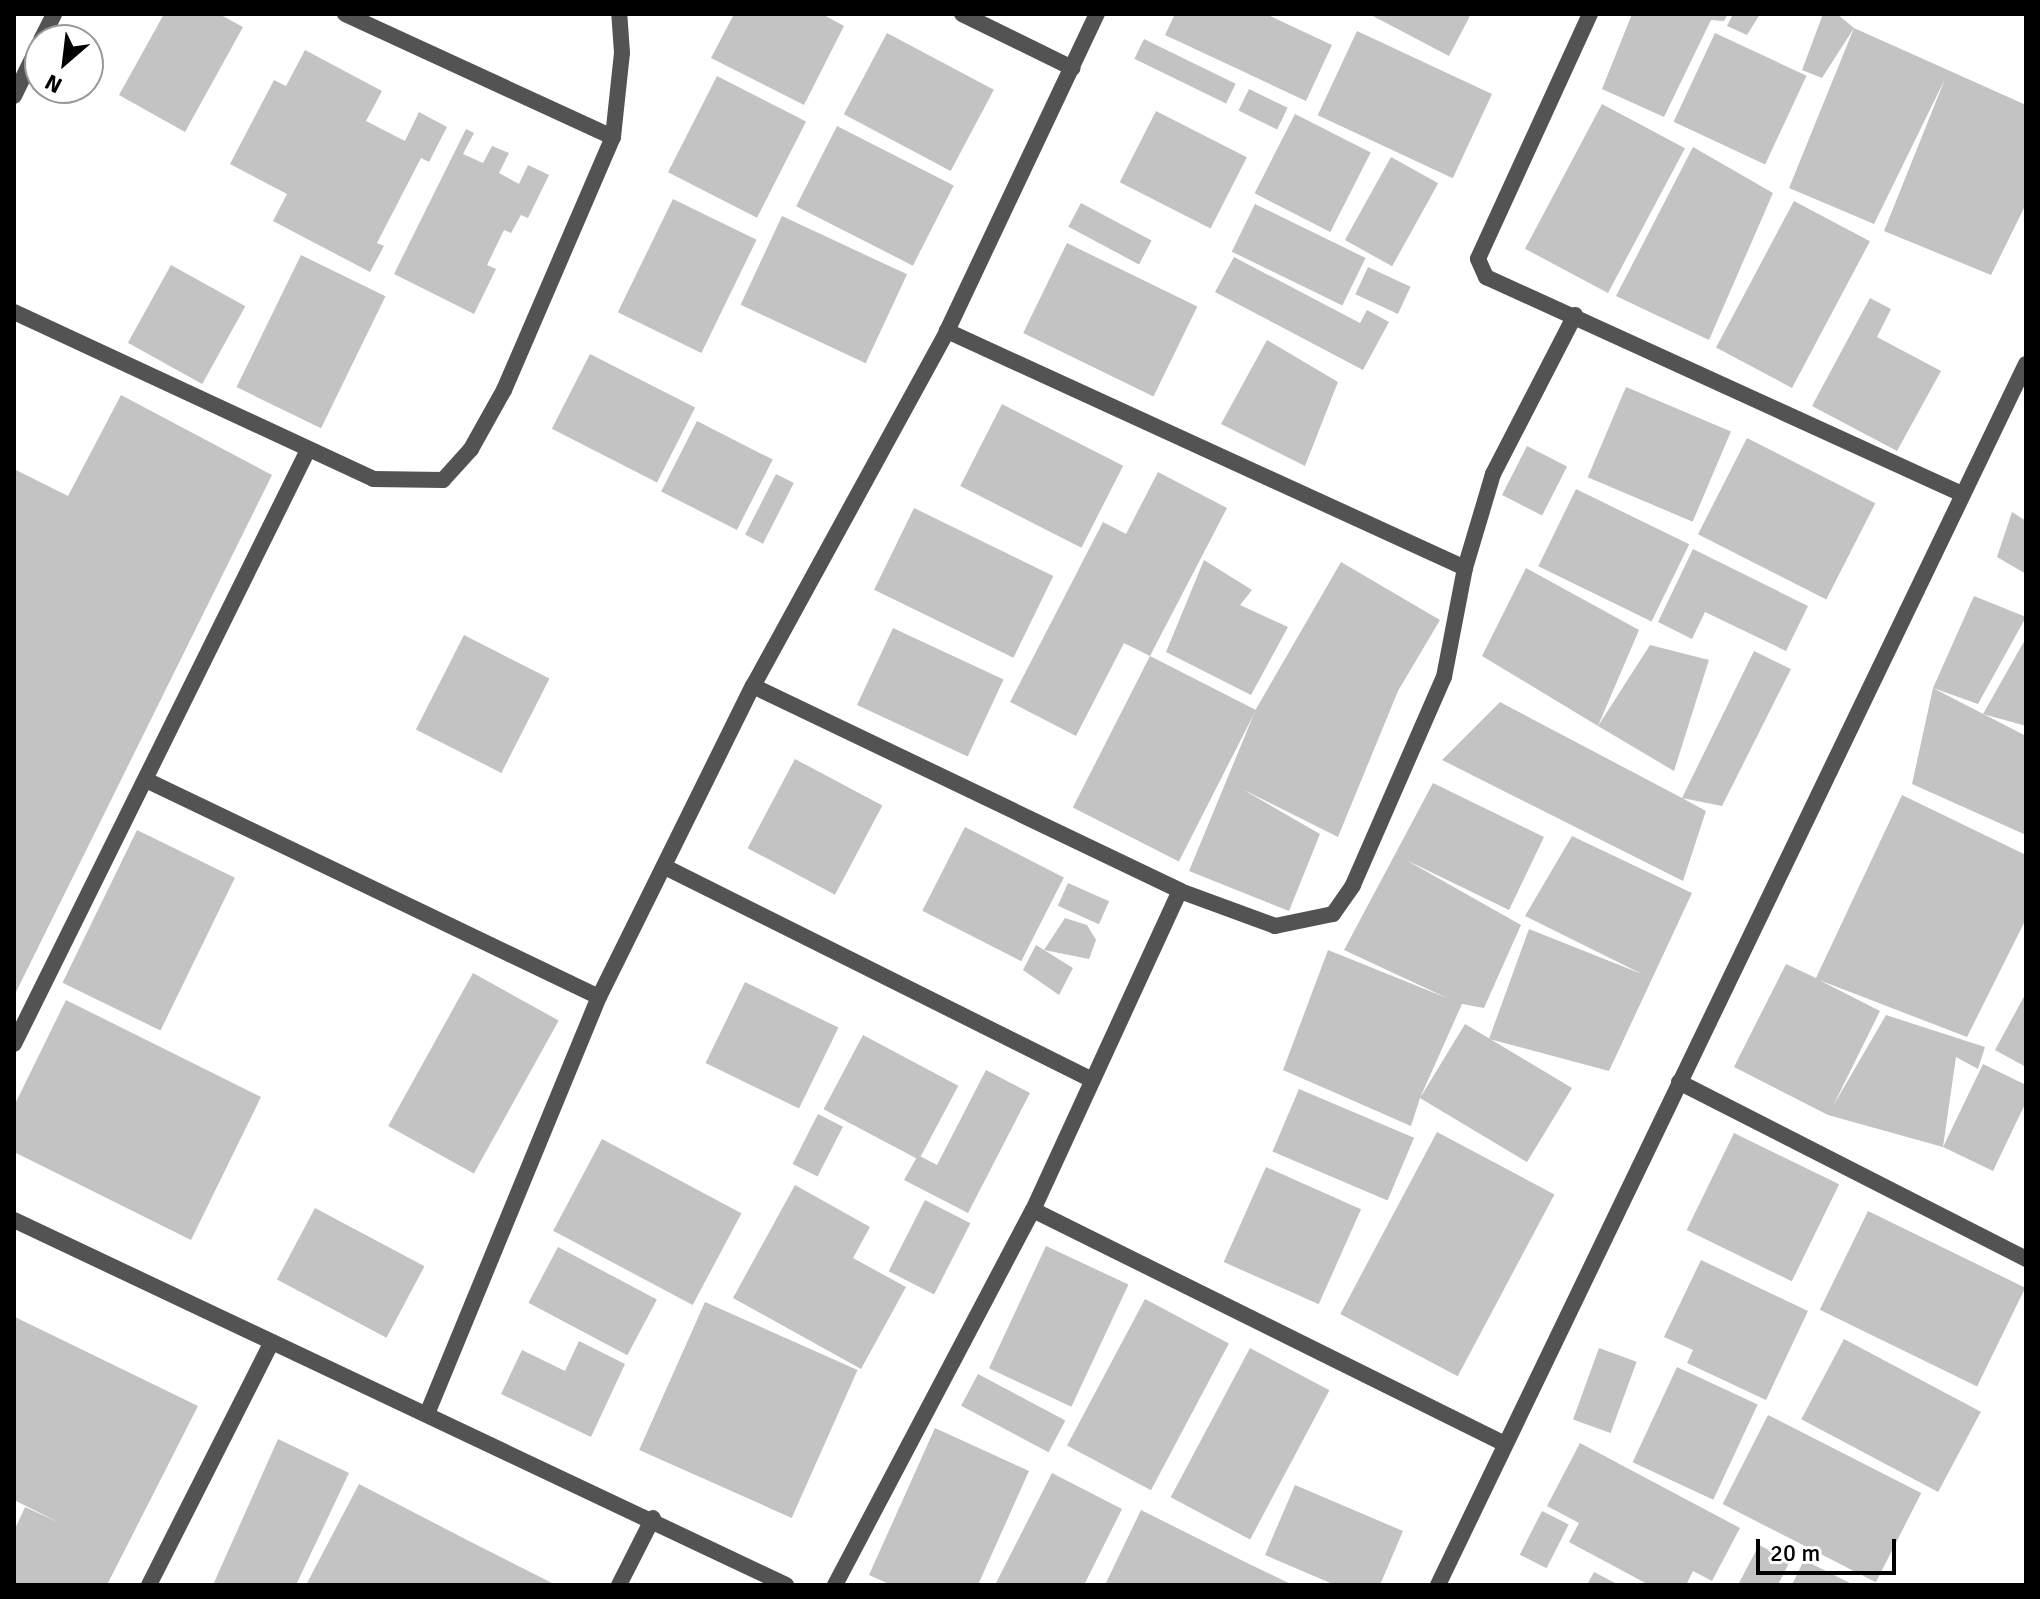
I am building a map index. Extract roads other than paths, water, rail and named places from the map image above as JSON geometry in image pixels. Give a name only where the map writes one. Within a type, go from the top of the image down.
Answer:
[{"type":"street","points":[[345,14],[613,137]]},
{"type":"street","points":[[14,312],[373,479],[443,480],[471,449],[504,390],[613,137],[622,53],[619,14]]},
{"type":"street","points":[[962,14],[1072,68]]},
{"type":"street","points":[[427,1414],[599,997],[753,686],[947,331],[1097,14]]},
{"type":"street","points":[[1590,14],[1478,259],[1486,277],[1962,494]]},
{"type":"street","points":[[14,96],[24,76]]},
{"type":"street","points":[[753,686],[1180,891],[1275,926],[1333,914],[1353,885],[1444,677],[1465,568],[1493,474],[1575,315]]},
{"type":"street","points":[[947,331],[1465,568]]},
{"type":"street","points":[[1438,1585],[2026,364]]},
{"type":"street","points":[[14,1044],[308,450]]},
{"type":"street","points":[[146,780],[599,997]]},
{"type":"street","points":[[665,867],[1089,1078]]},
{"type":"street","points":[[835,1585],[1033,1210],[1089,1078],[1180,891]]},
{"type":"street","points":[[1679,1082],[2026,1259]]},
{"type":"street","points":[[1033,1210],[1505,1444]]},
{"type":"street","points":[[14,1220],[271,1343],[653,1518],[786,1585]]},
{"type":"street","points":[[149,1585],[271,1343]]},
{"type":"street","points":[[619,1585],[653,1518]]}]
